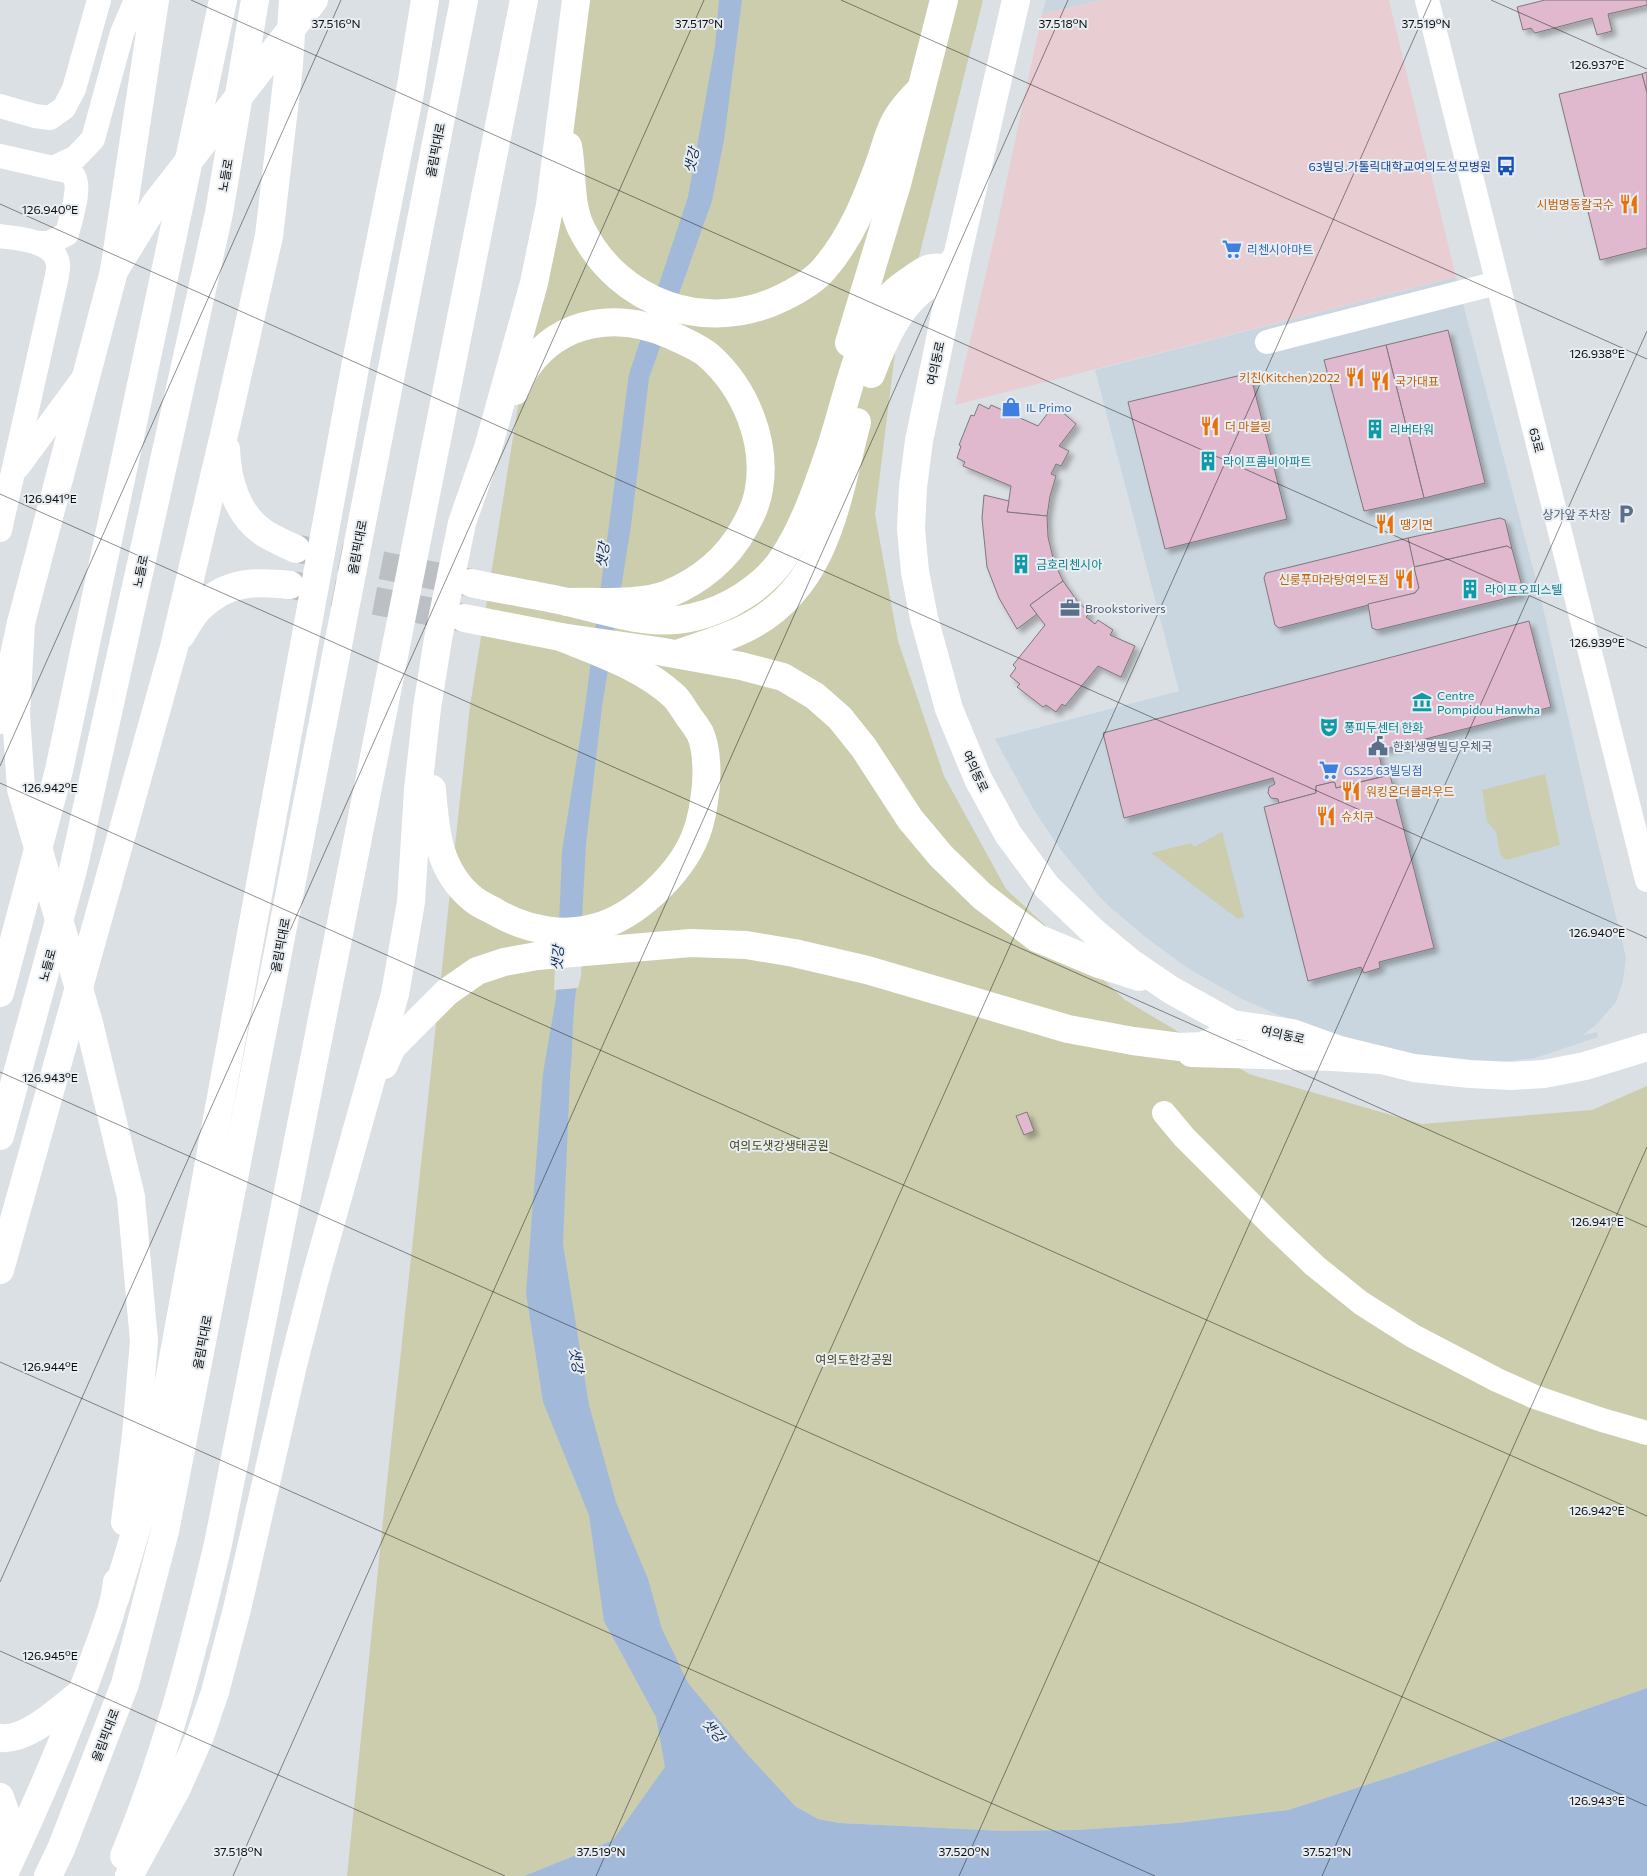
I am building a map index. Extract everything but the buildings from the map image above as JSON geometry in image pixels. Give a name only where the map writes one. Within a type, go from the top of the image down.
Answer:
[{"type":"main road","points":[[115,1599],[136,1435],[144,1341],[131,1197],[89,1023],[21,789],[8,718],[21,622],[114,271],[154,0]]},
{"type":"main road","points":[[0,993],[59,770],[223,0]]},
{"type":"main road","name":"노들로","points":[[0,1136],[78,851],[219,213],[256,0]]},
{"type":"main road","points":[[0,1270],[174,647],[226,426],[269,236],[289,65],[294,0]]},
{"type":"main road","points":[[114,271],[156,203],[314,0]]},
{"type":"main road","points":[[3,1876],[38,1803],[82,1692],[115,1599],[150,1484],[354,372],[410,92],[425,0]]},
{"type":"main road","name":"올림픽대로","points":[[48,1876],[61,1849],[125,1684],[166,1531],[464,0]]},
{"type":"main road","points":[[116,1876],[166,1743],[193,1650],[218,1544],[524,0]]},
{"type":"main road","points":[[129,1876],[177,1788],[200,1736],[215,1692],[237,1609],[293,1365],[395,994],[411,902],[418,790],[427,708],[438,639],[462,523],[488,448],[534,283],[550,205],[576,0]]},
{"type":"main road","points":[[759,583],[787,539],[808,485],[897,184],[944,0]]},
{"type":"main road","name":"여의동로","points":[[1016,0],[957,257],[920,441],[913,487],[911,529],[915,572],[924,618],[949,709],[982,787],[1008,834],[1047,888],[1094,933],[1130,962],[1171,990],[1232,1024],[1292,1033],[1336,1048],[1414,1068],[1461,1073],[1520,1076],[1544,1074],[1585,1066],[1647,1047]]},
{"type":"main road","points":[[561,115],[569,154],[573,198],[581,227],[597,254],[614,273],[633,288],[653,300],[676,308],[722,314],[745,312],[770,304],[798,290],[823,270],[845,241],[866,197],[897,117],[920,90]]},
{"type":"main road","points":[[471,583],[631,617],[663,621],[692,618],[712,612],[736,601],[759,583],[780,562],[796,537],[830,448],[857,361],[871,327],[889,297],[927,268],[937,266],[947,269],[957,257]]},
{"type":"main road","points":[[668,653],[752,625],[788,600],[805,577],[821,549],[832,518],[864,393],[877,357],[893,326],[911,301],[928,285],[943,277],[957,257]]},
{"type":"main road","points":[[488,448],[526,368],[548,344],[571,330],[595,323],[620,321],[646,326],[687,343],[708,355],[731,379],[745,403],[755,429],[760,461],[759,490],[751,516],[736,542],[719,562],[693,581],[668,594],[641,600],[567,602]]},
{"type":"main road","points":[[226,426],[228,478],[245,515],[263,532],[296,549]]},
{"type":"main road","points":[[174,647],[200,606],[220,593],[241,584],[265,582],[290,585]]},
{"type":"main road","points":[[464,618],[560,637],[742,666],[783,677],[815,696],[840,718],[864,748],[910,819],[941,856],[982,896],[1037,938],[1099,964],[1171,990]]},
{"type":"main road","points":[[427,708],[434,822],[440,850],[452,876],[473,899],[503,916],[534,929],[566,932],[598,927],[625,915],[655,892],[677,867],[695,838],[704,805],[707,767],[700,734],[676,697],[653,678],[560,637]]},
{"type":"main road","points":[[362,1115],[392,1047],[447,992],[477,972],[504,962],[537,956],[691,943],[746,945],[794,953],[867,970],[1151,1052],[1380,1060]]},
{"type":"main road","points":[[1068,1029],[1133,1041],[1180,1047],[1202,1046],[1218,1039],[1232,1024]]},
{"type":"main road","points":[[0,1738],[8,1739],[36,1728],[82,1692]]},
{"type":"main road","points":[[0,1797],[7,1817],[0,1847]]},
{"type":"street","points":[[0,106],[35,116],[50,118],[64,108],[74,89],[99,0]]},
{"type":"street","points":[[53,168],[76,158],[93,139],[122,33],[136,0]]},
{"type":"street","name":"63로","points":[[1427,0],[1647,880]]},
{"type":"street","points":[[0,156],[68,172],[73,175],[78,186],[67,234],[49,243],[38,243],[0,236]]},
{"type":"street","points":[[0,530],[57,276],[58,263],[51,250],[38,243]]},
{"type":"street","points":[[1267,342],[1497,283]]},
{"type":"street","points":[[12,475],[89,369]]},
{"type":"street","points":[[1164,1113],[1184,1137],[1276,1229],[1315,1266],[1361,1303],[1413,1336],[1497,1380],[1535,1397],[1647,1433]]},
{"type":"shaded area","points":[[1046,0],[1102,0],[1042,14]]},
{"type":"shaded area","points":[[1102,0],[1389,0],[1456,277],[955,405],[995,235],[1042,14]]},
{"type":"shaded area","points":[[1456,277],[1541,599],[1590,812],[1626,957],[1623,981],[1616,1002],[1597,1024],[1583,1035],[1597,1032],[1598,1037],[1535,1058],[1509,1061],[1470,1062],[1421,1057],[1377,1047],[1276,1014],[1242,999],[1189,969],[1144,936],[1098,895],[1060,849],[1034,810],[995,739],[1179,691],[1095,370]]},
{"type":"green space","name":"여의도한강공원","points":[[583,0],[983,0],[895,353],[875,514],[898,641],[944,776],[1006,889],[1125,1000],[1249,1074],[1422,1124],[1592,1110],[1647,1086],[1647,1688],[1403,1773],[1288,1810],[1177,1823],[1077,1830],[1006,1831],[840,1823],[818,1819],[795,1806],[613,1840],[524,1876],[347,1876],[470,706]]},
{"type":"green space","points":[[1545,774],[1560,845],[1506,860],[1500,854],[1496,832],[1487,821],[1482,790]]},
{"type":"green space","points":[[1222,832],[1244,917],[1238,919],[1151,853],[1191,843],[1194,847]]},
{"type":"water","name":"샛강","points":[[719,0],[742,0],[724,140],[712,201],[649,378],[631,526],[602,707],[586,844],[579,976],[576,988],[570,1075],[563,1244],[589,1405],[616,1502],[648,1579],[662,1629],[688,1683],[747,1754],[795,1806],[818,1819],[840,1823],[1006,1831],[1077,1830],[1177,1823],[1288,1810],[1403,1773],[1647,1688],[1647,1876],[524,1876],[613,1840],[665,1767],[656,1717],[604,1621],[589,1515],[543,1402],[526,1293],[543,1073],[556,998],[562,851],[584,714],[629,374],[688,197],[715,46]]},
{"type":"pier","points":[[584,917],[581,976],[578,988],[554,990],[557,920]]},
{"type":"tunnel","points":[[299,549],[471,583]]},
{"type":"tunnel","points":[[292,585],[464,618]]},
{"type":"place","name":"63빌딩.가톨릭대학교여의도성모병원","points":[[1506,166]]},
{"type":"place","name":"시범명동칼국수","points":[[1629,204]]},
{"type":"place","name":"리첸시아마트","points":[[1232,249]]},
{"type":"place","name":"키친(Kitchen)2022","points":[[1355,377]]},
{"type":"place","name":"국가대표","points":[[1380,381]]},
{"type":"place","name":"IL Primo","points":[[1011,407]]},
{"type":"place","name":"더 마블링","points":[[1210,426]]},
{"type":"place","name":"리버타워","points":[[1375,429]]},
{"type":"place","name":"라이프콤비아파트","points":[[1208,461]]},
{"type":"place","name":"상가앞 주차장","points":[[1626,514]]},
{"type":"place","name":"땡기면","points":[[1385,524]]},
{"type":"place","name":"금호리첸시아","points":[[1021,564]]},
{"type":"place","name":"신룽푸마라탕여의도점","points":[[1404,579]]},
{"type":"place","name":"라이프오피스텔","points":[[1470,589]]},
{"type":"place","name":"Brookstorivers","points":[[1070,608]]},
{"type":"place","name":"Centre Pompidou Hanwha","points":[[1422,702]]},
{"type":"place","name":"퐁피두센터 한화","points":[[1329,727]]},
{"type":"place","name":"한화생명빌딩우체국","points":[[1378,746]]},
{"type":"place","name":"GS25 63빌딩점","points":[[1329,770]]},
{"type":"place","name":"워킹온더클라우드","points":[[1351,791]]},
{"type":"place","name":"슈치쿠","points":[[1326,816]]},
{"type":"park label","name":"여의도샛강생태공원","points":[[779,1145]]}]
